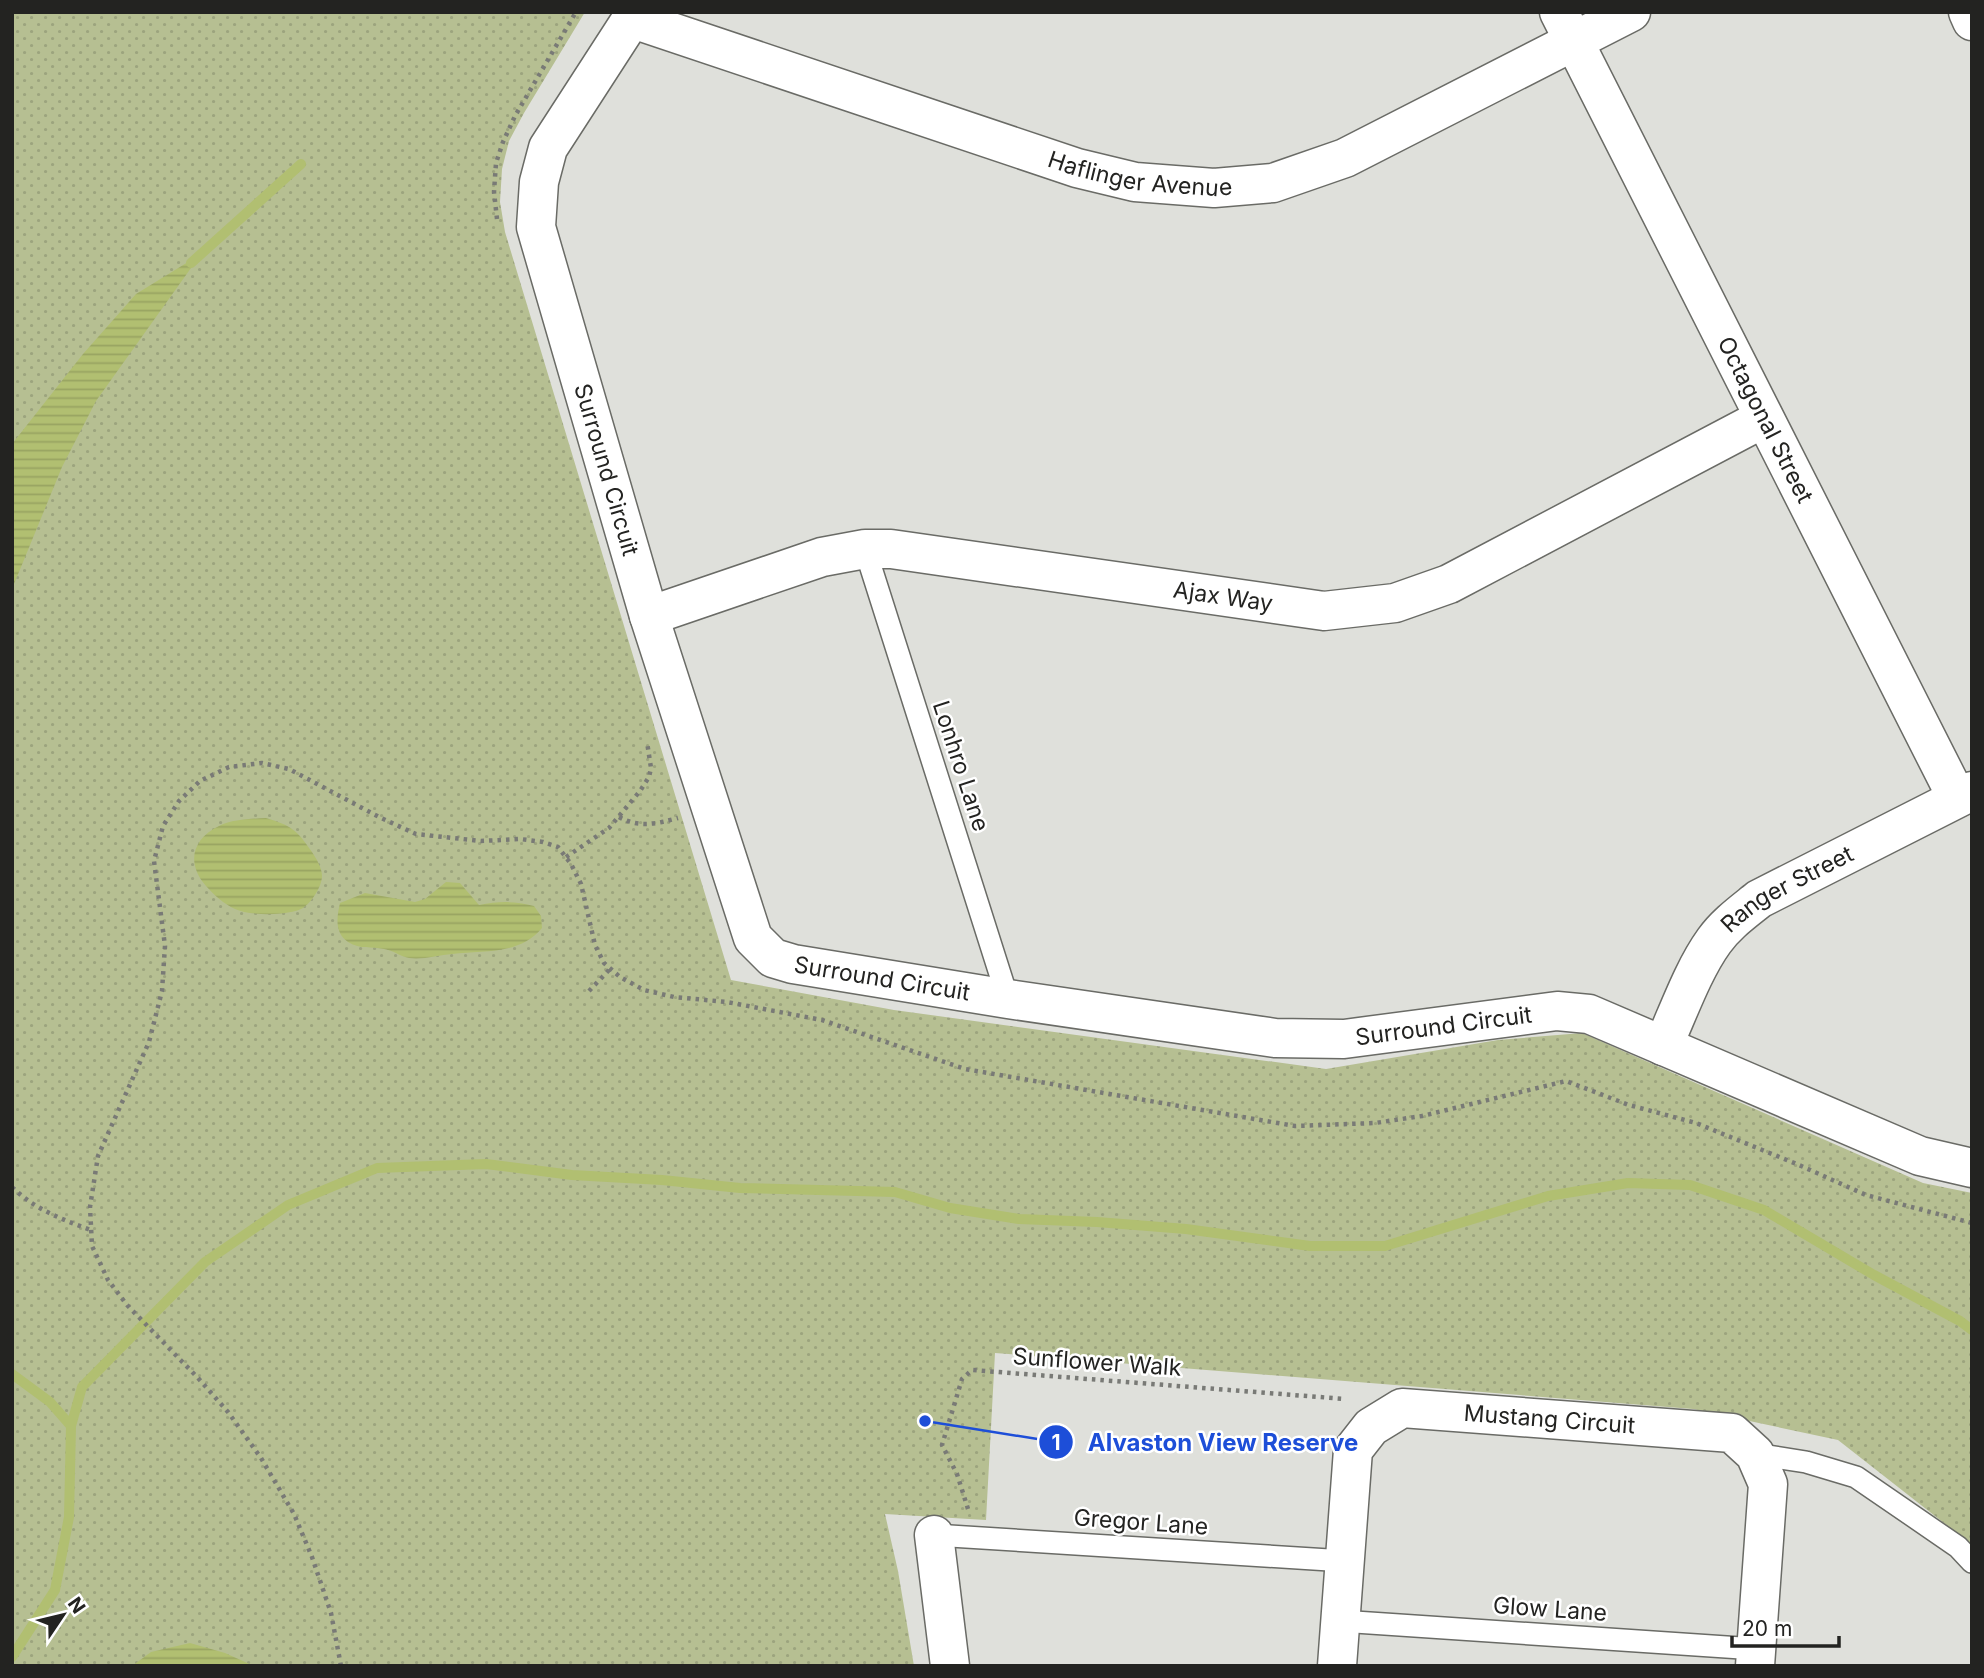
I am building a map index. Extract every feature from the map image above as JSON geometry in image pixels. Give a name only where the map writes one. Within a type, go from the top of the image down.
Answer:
[{"type":"street","name":"Haflinger Avenue","points":[[634,16],[1077,168],[1135,182],[1214,188],[1273,183],[1345,158],[1566,27],[1631,12]]},
{"type":"street","points":[[1968,12],[1972,21]]},
{"type":"street","name":"Surround Circuit","points":[[634,16],[548,148],[539,182],[536,227],[649,616],[753,938],[774,958],[793,964],[1008,999],[1275,1038],[1344,1039],[1557,1011],[1589,1014],[1920,1156],[1972,1168]]},
{"type":"street","name":"Octagonal Street","points":[[1566,27],[1764,418],[1964,794]]},
{"type":"street","name":"Ajax Way","points":[[649,616],[822,557],[865,549],[891,550],[1324,611],[1395,603],[1449,584],[1764,418]]},
{"type":"street","name":"Ranger Street","points":[[1663,1045],[1714,940],[1734,919],[1759,900],[1964,794]]},
{"type":"street","points":[[1337,1666],[1353,1450],[1371,1427],[1402,1408]]},
{"type":"street","name":"Mustang Circuit","points":[[1402,1408],[1732,1433],[1755,1454],[1768,1484],[1755,1658]]},
{"type":"street","points":[[934,1535],[950,1666]]},
{"type":"lane","name":"Lonhro Lane","points":[[865,549],[1008,999]]},
{"type":"lane","points":[[1755,1454],[1807,1462],[1856,1477],[1958,1547],[1972,1562]]},
{"type":"lane","name":"Gregor Lane","points":[[934,1535],[1345,1561]]},
{"type":"lane","name":"Glow Lane","points":[[1340,1621],[1755,1658]]},
{"type":"path","points":[[341,1666],[331,1613],[312,1557],[294,1514],[261,1458],[228,1412],[131,1310],[108,1280],[92,1246],[90,1207],[99,1156],[149,1042],[162,990],[165,946],[154,861],[163,826],[179,800],[200,780],[229,767],[262,763],[289,769],[416,834],[481,841],[520,839],[558,847],[581,884],[595,945],[604,963],[644,990],[822,1020],[965,1069],[1295,1126],[1386,1122],[1422,1116],[1566,1081],[1629,1105],[1696,1123],[1799,1164],[1866,1195],[1972,1223]]},
{"type":"path","points":[[619,817],[631,823],[654,824],[713,810]]},
{"type":"path","points":[[589,991],[610,969]]},
{"type":"path","points":[[12,1187],[59,1219],[91,1230]]},
{"type":"path","name":"Sunflower Walk","points":[[976,1538],[957,1475],[942,1445],[962,1379],[972,1370],[1342,1398],[1402,1408]]},
{"type":"shaded area","points":[[12,12],[585,12],[509,141],[502,169],[500,202],[505,232],[731,980],[894,1010],[1326,1069],[1498,1040],[1582,1033],[1923,1183],[1972,1193],[1972,1545],[1838,1440],[1693,1409],[995,1353],[986,1520],[885,1514],[914,1666],[12,1666]]},
{"type":"shaded area","points":[[201,254],[96,401],[62,467],[12,589],[12,444],[83,354],[136,294]]},
{"type":"shaded area","points":[[266,818],[288,826],[297,833],[312,852],[321,870],[322,880],[316,894],[297,911],[259,914],[235,909],[209,889],[196,869],[195,852],[210,831],[230,822]]},
{"type":"shaded area","points":[[446,882],[460,883],[479,905],[507,902],[534,906],[541,916],[542,928],[523,943],[501,950],[420,958],[357,946],[340,934],[340,903],[365,893],[415,902],[425,899]]},
{"type":"shaded area","points":[[190,1643],[225,1653],[254,1666],[132,1666],[151,1652]]},
{"type":"waterway","points":[[191,263],[301,164]]},
{"type":"waterway","points":[[12,1657],[55,1590],[69,1517],[71,1426],[82,1387],[205,1262],[288,1205],[377,1168],[486,1164],[572,1175],[740,1188],[895,1192],[950,1208],[1019,1219],[1186,1229],[1310,1246],[1385,1246],[1548,1196],[1628,1183],[1690,1185],[1764,1210],[1972,1330]]},
{"type":"waterway","points":[[12,1374],[50,1402],[71,1426]]},
{"type":"place","name":"Alvaston View Reserve","points":[[925,1421]]}]
